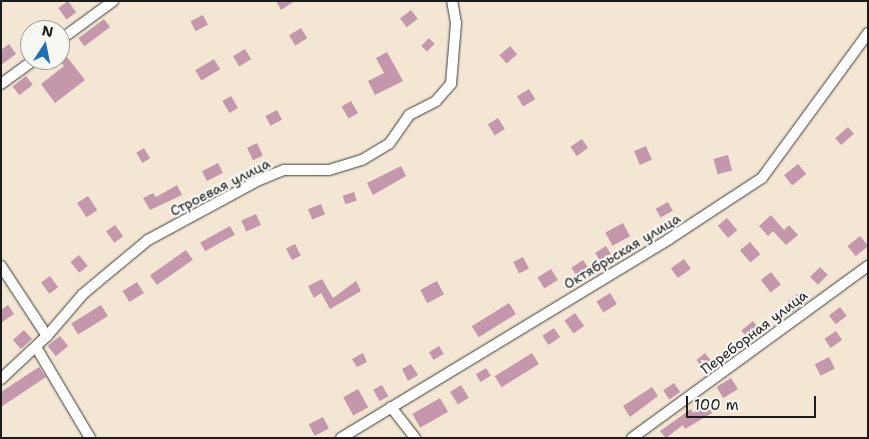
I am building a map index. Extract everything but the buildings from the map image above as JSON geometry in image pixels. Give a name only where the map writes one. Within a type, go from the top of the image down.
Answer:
[{"type":"street","points":[[70,33],[113,1]]},
{"type":"street","name":"Строевая улица","points":[[1,379],[47,336],[83,294],[148,240],[259,180],[284,170],[329,170],[362,160],[389,144],[409,115],[436,101],[451,84],[456,22],[452,1]]},
{"type":"street","name":"Октябрьская улица","points":[[341,438],[669,239],[762,178],[868,33]]},
{"type":"street","points":[[1,84],[20,70]]},
{"type":"street","points":[[1,266],[47,336]]},
{"type":"street","name":"Переборная улица","points":[[632,438],[868,266]]},
{"type":"street","points":[[36,347],[90,438]]},
{"type":"street","points":[[391,407],[415,438]]}]
